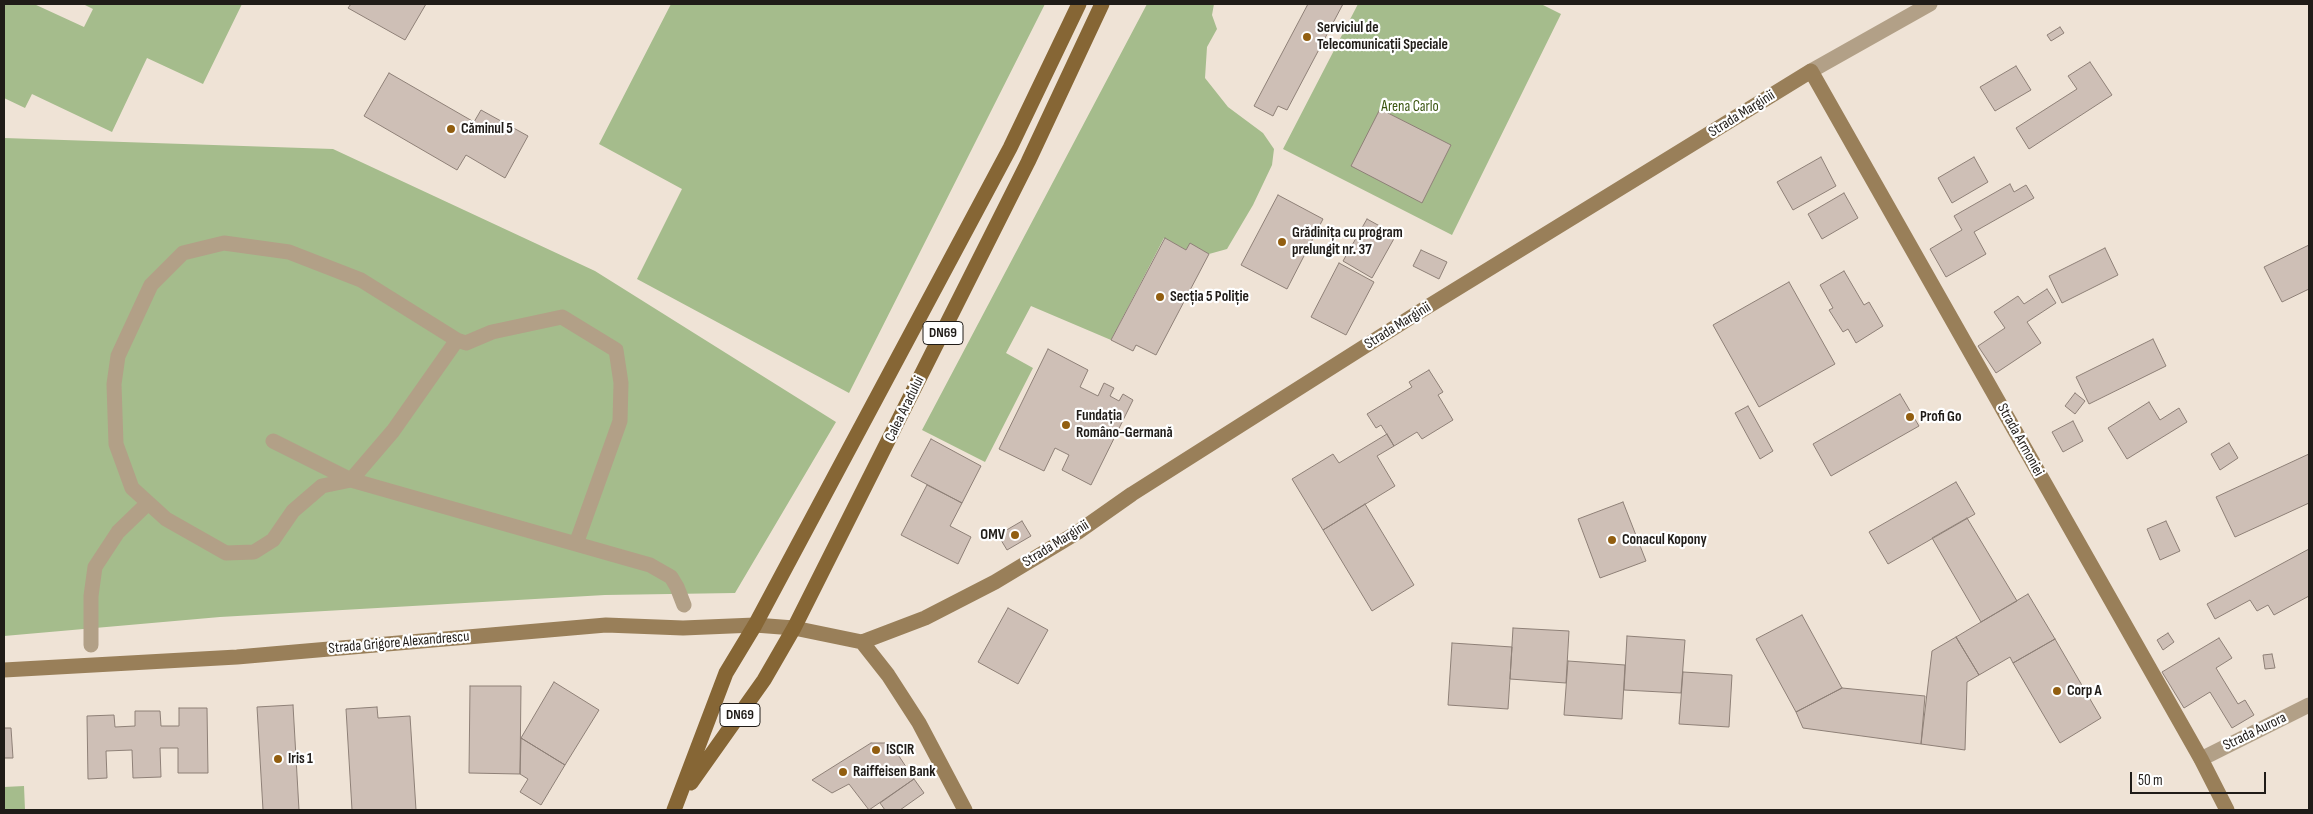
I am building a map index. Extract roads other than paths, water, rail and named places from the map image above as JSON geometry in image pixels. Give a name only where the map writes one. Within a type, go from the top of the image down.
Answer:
[{"type":"main road","name":"Calea Aradului","points":[[677,804],[726,673],[755,625],[1010,148],[1078,4]]},
{"type":"main road","name":"Calea Aradului","points":[[677,804],[764,680],[794,628],[1024,170],[1102,4]]},
{"type":"street","name":"Strada Marginii","points":[[862,642],[925,618],[995,582],[1078,532],[1132,494],[1420,312],[1811,71],[1930,4]]},
{"type":"street","name":"Strada Armoniei","points":[[1811,71],[2202,759],[2226,810]]},
{"type":"street","points":[[456,340],[393,431],[350,480],[322,486],[293,511],[273,540],[254,552],[226,552],[166,519],[132,488],[116,444],[114,384],[118,356],[151,285],[183,253],[224,243],[289,252],[361,280],[456,340],[466,343],[492,332],[562,316],[616,350],[621,382],[620,421],[576,544]]},
{"type":"street","points":[[273,441],[350,480],[650,565],[671,577],[677,586],[684,605]]},
{"type":"street","points":[[91,644],[91,596],[95,567],[118,532],[148,503]]},
{"type":"street","name":"Strada Grigore Alexandrescu","points":[[4,670],[237,657],[606,625],[682,628],[755,625],[794,628],[862,642]]},
{"type":"street","points":[[862,642],[888,675],[919,723],[965,810]]},
{"type":"street","name":"Strada Aurora","points":[[2202,759],[2309,705]]},
{"type":"place","name":"Serviciul de Telecomunicații Speciale","points":[[1307,37]]},
{"type":"place","name":"Căminul 5","points":[[451,129]]},
{"type":"place","name":"Grădinița cu program prelungit nr. 37","points":[[1282,242]]},
{"type":"place","name":"Secția 5 Poliție","points":[[1160,297]]},
{"type":"place","name":"Profi Go","points":[[1910,417]]},
{"type":"place","name":"Fundația Româno-Germană","points":[[1066,425]]},
{"type":"place","name":"OMV","points":[[1015,535]]},
{"type":"place","name":"Conacul Kopony","points":[[1612,540]]},
{"type":"place","name":"Corp A","points":[[2057,691]]},
{"type":"place","name":"ISCIR","points":[[876,750]]},
{"type":"place","name":"Iris 1","points":[[278,759]]},
{"type":"place","name":"Raiffeisen Bank","points":[[843,772]]},
{"type":"park label","name":"Arena Carlo","points":[[1410,107]]}]
